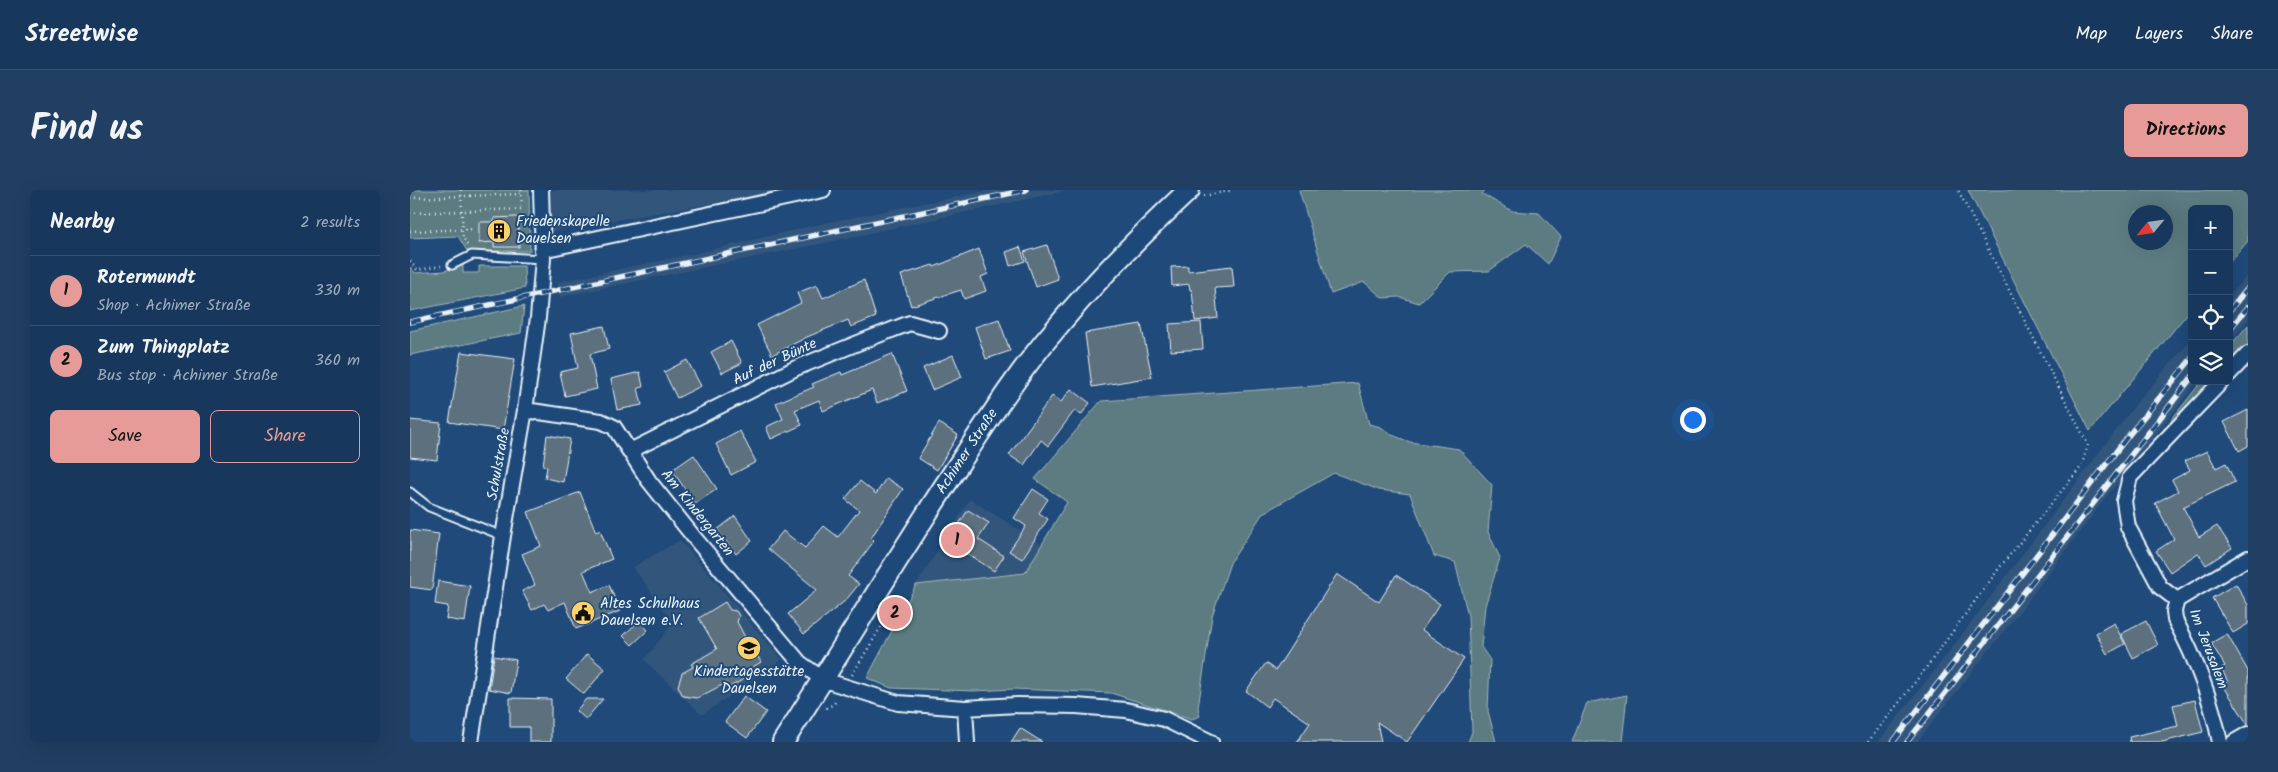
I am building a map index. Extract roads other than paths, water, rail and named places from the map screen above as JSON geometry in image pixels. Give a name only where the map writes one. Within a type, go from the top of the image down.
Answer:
[{"type":"main road","name":"Achimer Straße","points":[[783,742],[824,680],[932,505],[1025,368],[1087,292],[1125,251],[1193,193]]},
{"type":"street","name":"Schulstraße","points":[[471,742],[525,410],[538,318],[542,254],[541,190]]},
{"type":"street","points":[[542,254],[823,190]]},
{"type":"street","name":"Auf der Bünte","points":[[630,452],[796,368],[868,339],[910,323],[940,331]]},
{"type":"street","points":[[2233,370],[2248,354]]},
{"type":"street","name":"Im Jerusalem","points":[[2218,385],[2130,477],[2124,501],[2128,527],[2160,588],[2177,600],[2174,611],[2175,620],[2203,677],[2214,712],[2220,742]]},
{"type":"street","name":"Am Kindergarten","points":[[525,410],[601,421],[614,427],[649,481],[759,614],[800,663],[824,680],[898,703],[965,708],[1016,705],[1076,706],[1126,710],[1164,719],[1211,742]]},
{"type":"street","points":[[2177,600],[2248,558]]},
{"type":"street","points":[[965,708],[967,742]]},
{"type":"street","points":[[2234,742],[2248,734]]},
{"type":"lane","points":[[452,265],[472,255],[542,254]]},
{"type":"lane","points":[[410,492],[429,507],[503,536]]},
{"type":"railway","points":[[410,322],[1026,190]]},
{"type":"railway","points":[[2233,306],[2248,288]]},
{"type":"railway","points":[[2233,325],[2248,307]]},
{"type":"railway","points":[[1893,742],[2128,436],[2188,363]]},
{"type":"railway","points":[[1907,742],[2188,382]]},
{"type":"place","name":"Friedenskapelle Dauelsen","points":[[499,231]]},
{"type":"place","name":"Rotermundt","points":[[957,540]]},
{"type":"place","name":"Altes Schulhaus Dauelsen e.V.","points":[[583,613]]},
{"type":"place","name":"Zum Thingplatz","points":[[895,613]]},
{"type":"place","name":"Kindertagesstätte Dauelsen","points":[[749,648]]}]
